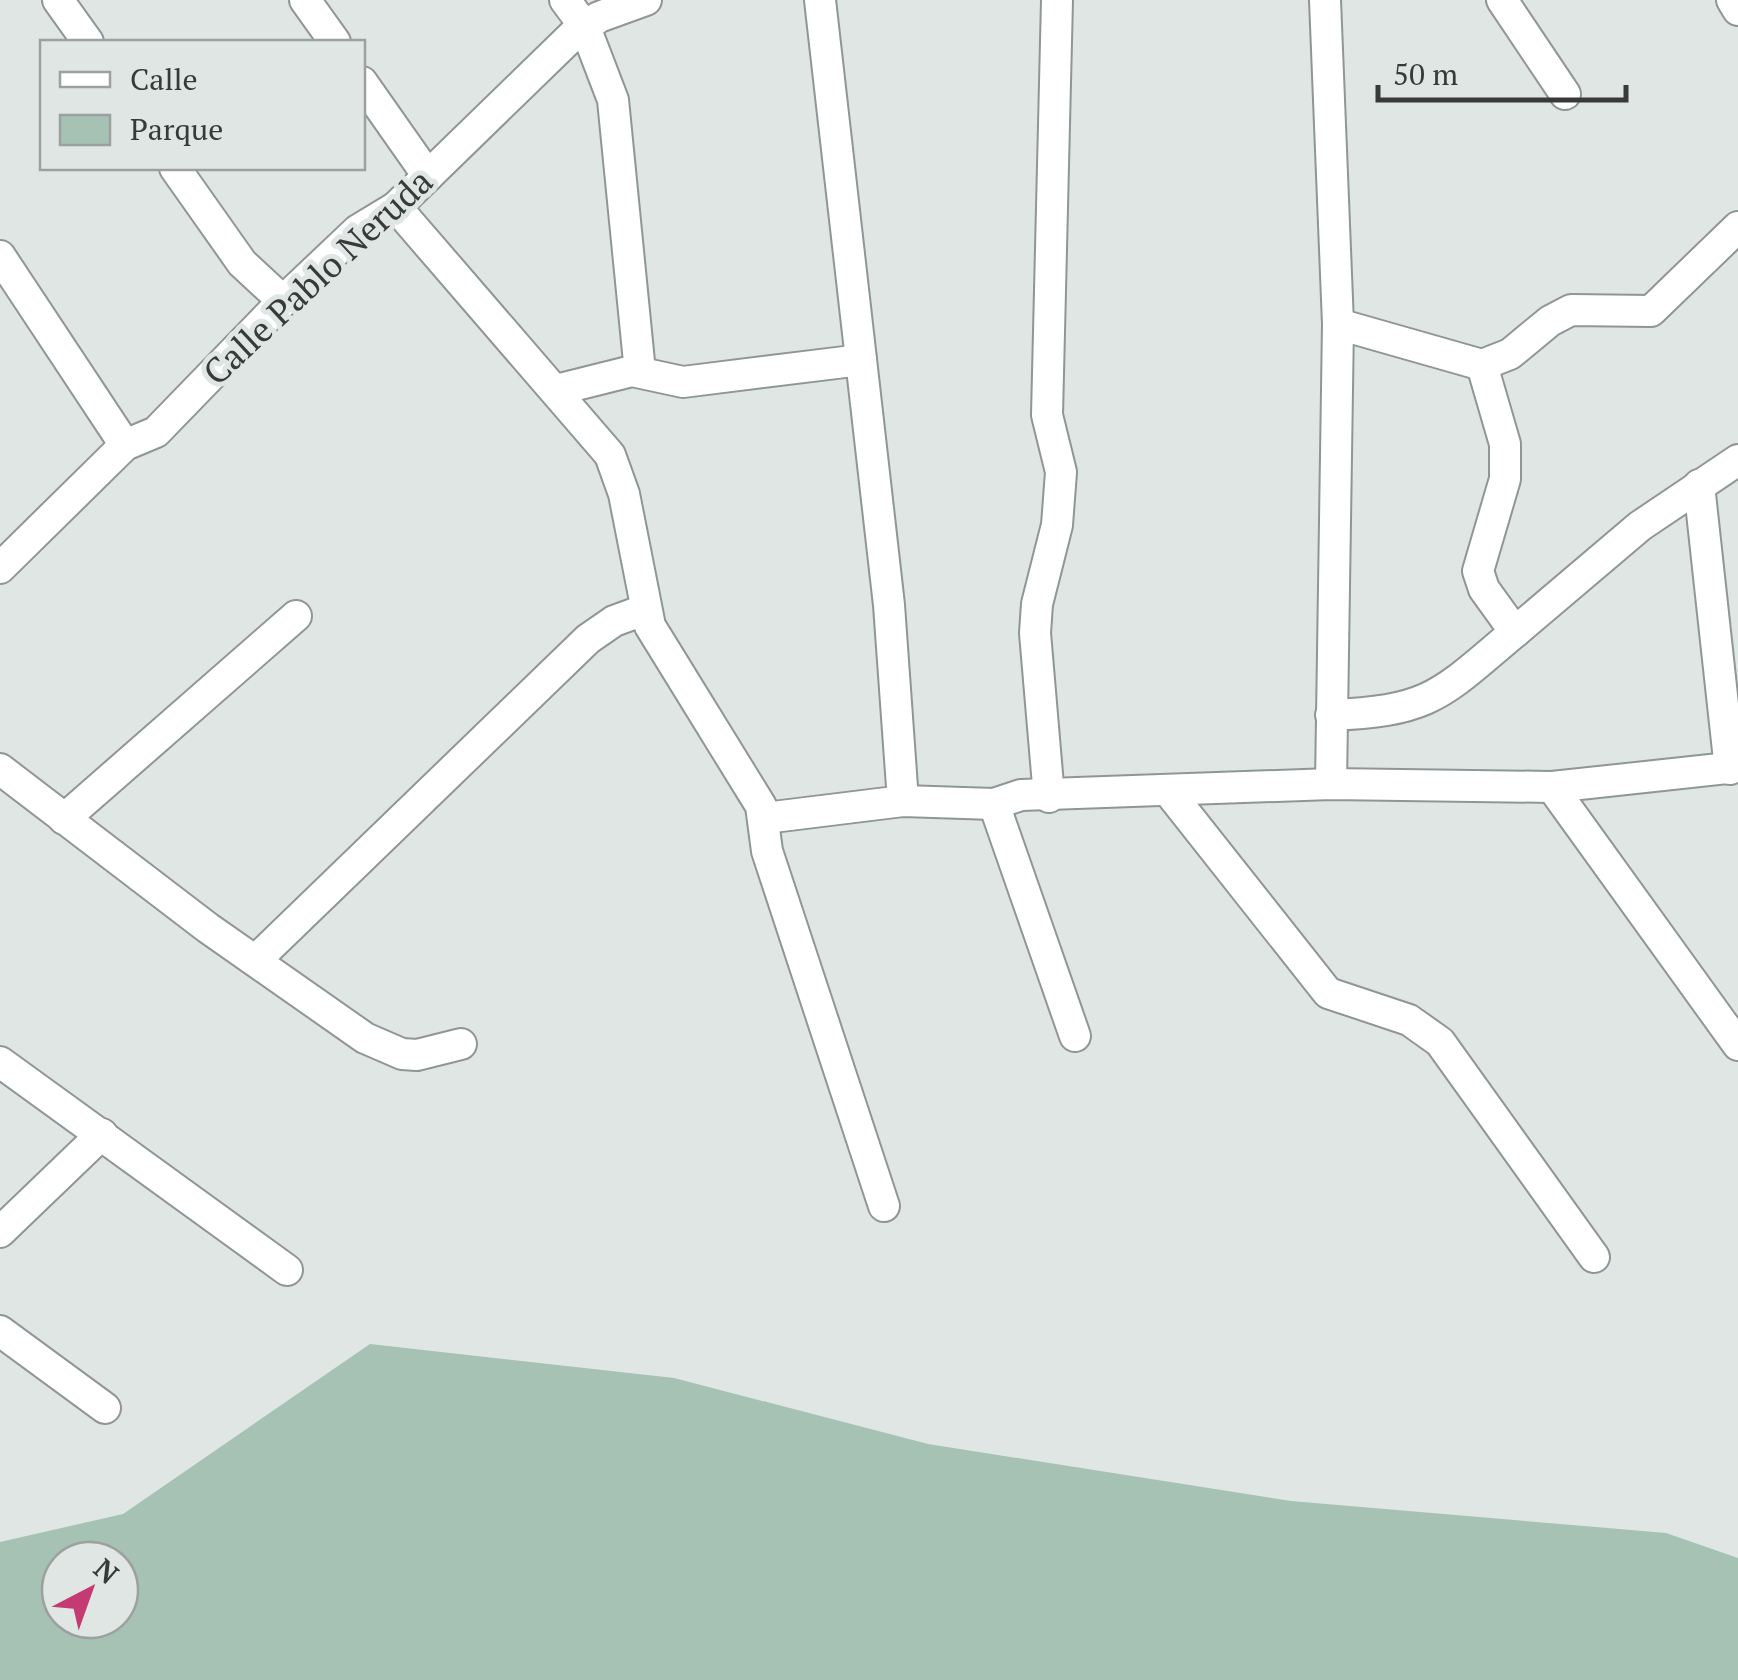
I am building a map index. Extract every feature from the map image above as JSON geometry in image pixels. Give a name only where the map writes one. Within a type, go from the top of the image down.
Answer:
[{"type":"street","points":[[58,0],[87,40]]},
{"type":"street","points":[[305,0],[334,40]]},
{"type":"street","points":[[565,0],[585,27],[613,100],[640,372]]},
{"type":"street","name":"Calle Pablo Neruda","points":[[0,568],[125,444],[156,432],[282,301],[358,230],[396,207],[585,27],[600,16],[646,0]]},
{"type":"street","points":[[820,0],[889,605],[903,801]]},
{"type":"street","points":[[1049,797],[1035,633],[1037,604],[1057,525],[1061,472],[1047,415],[1058,0]]},
{"type":"street","points":[[1325,0],[1338,324],[1330,784]]},
{"type":"street","points":[[1502,0],[1564,94]]},
{"type":"street","points":[[1732,0],[1738,10]]},
{"type":"street","points":[[365,86],[428,176]]},
{"type":"street","points":[[177,170],[242,264],[282,301]]},
{"type":"street","points":[[396,207],[599,440],[617,474],[644,610],[659,646],[756,795],[765,818],[766,851],[884,1206]]},
{"type":"street","points":[[1338,324],[1482,366],[1510,354],[1550,320],[1571,310],[1651,311],[1738,227]]},
{"type":"street","points":[[0,256],[125,444]]},
{"type":"street","points":[[556,390],[640,372],[684,382],[861,360]]},
{"type":"street","points":[[1482,366],[1504,444],[1505,478],[1478,571],[1484,589],[1515,632]]},
{"type":"street","points":[[1330,715],[1401,710],[1429,700],[1640,526],[1738,460]]},
{"type":"street","points":[[765,818],[903,801],[994,804],[1021,795],[1330,784],[1552,787],[1734,768],[1699,485]]},
{"type":"street","points":[[258,958],[588,639],[614,621],[644,610]]},
{"type":"street","points":[[64,818],[296,616]]},
{"type":"street","points":[[0,770],[208,928],[258,958],[340,1021],[385,1048],[417,1055],[462,1044]]},
{"type":"street","points":[[1552,787],[1738,1045]]},
{"type":"street","points":[[1169,792],[1328,993],[1409,1020],[1440,1042],[1594,1257]]},
{"type":"street","points":[[994,804],[1075,1036]]},
{"type":"street","points":[[0,1062],[287,1270]]},
{"type":"street","points":[[0,1232],[102,1134]]},
{"type":"street","points":[[0,1331],[106,1408]]},
{"type":"green space","points":[[370,1344],[674,1378],[928,1444],[1291,1501],[1666,1533],[1738,1558],[1738,1680],[0,1680],[0,1542],[123,1514]]}]
